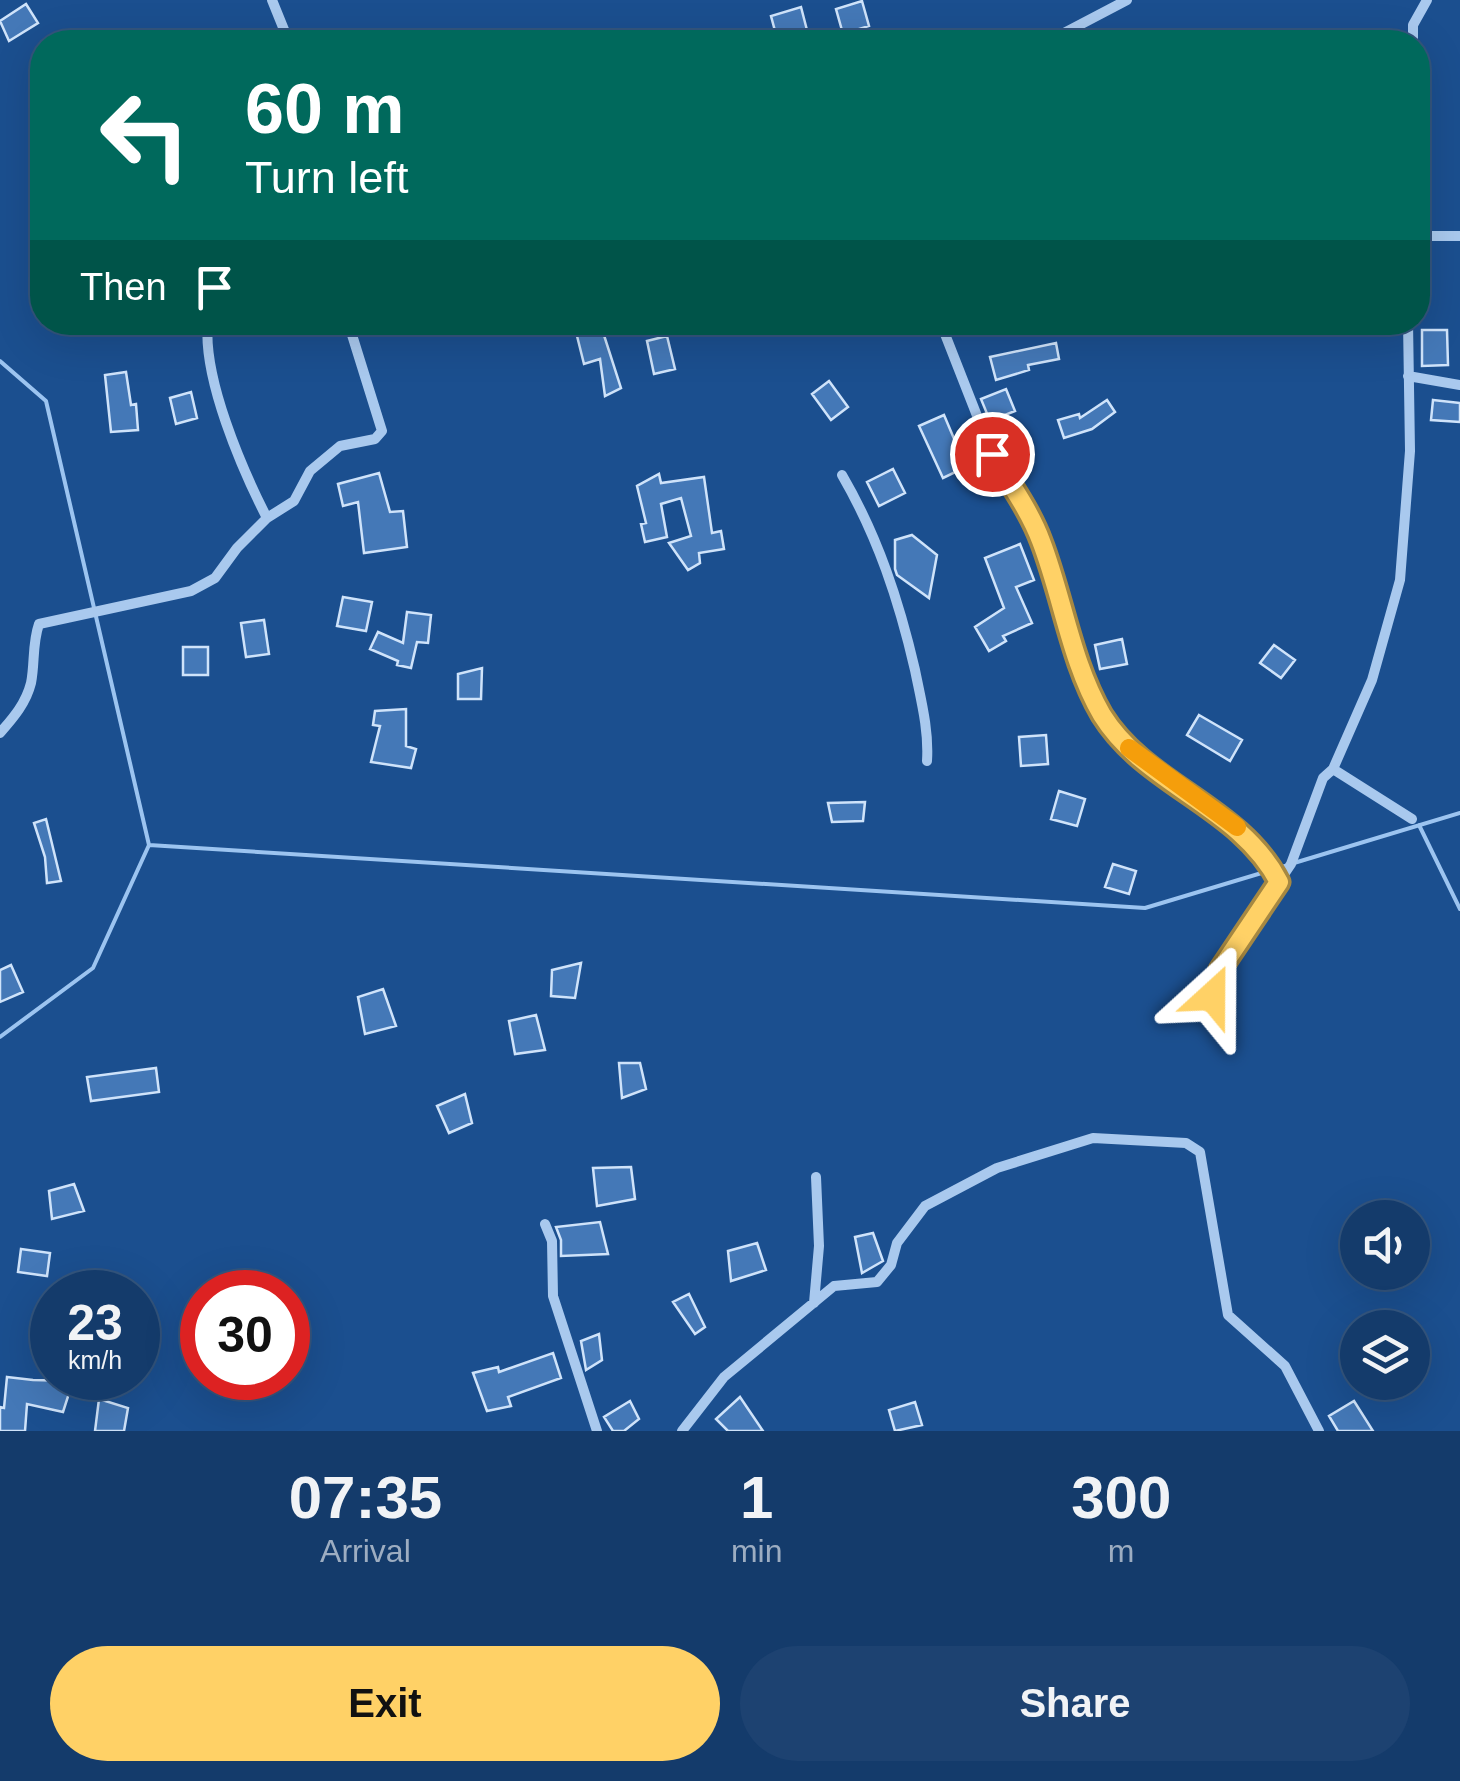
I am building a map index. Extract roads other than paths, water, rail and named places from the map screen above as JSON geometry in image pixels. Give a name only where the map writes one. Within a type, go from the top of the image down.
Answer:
[{"type":"street","points":[[272,0],[284,30]]},
{"type":"street","points":[[1070,30],[1127,0]]},
{"type":"street","points":[[1413,30],[1428,0]]},
{"type":"street","points":[[1430,236],[1460,236]]},
{"type":"street","points":[[210,335],[216,385],[237,458],[267,518]]},
{"type":"street","points":[[0,732],[20,710],[31,681],[32,642],[39,624],[191,591],[215,578],[237,548],[267,518],[294,501],[310,471],[340,446],[375,439],[382,431],[352,335]]},
{"type":"street","points":[[945,335],[992,454],[1040,536],[1078,659],[1102,715],[1130,749],[1236,826],[1279,882]]},
{"type":"street","points":[[1212,996],[1220,970],[1291,864],[1323,778],[1333,769],[1372,680],[1400,580],[1410,451],[1408,335]]},
{"type":"street","points":[[1408,376],[1460,386]]},
{"type":"street","points":[[842,475],[863,510],[902,614],[924,712],[927,761]]},
{"type":"street","points":[[1333,769],[1412,818]]},
{"type":"street","points":[[682,1431],[724,1377],[834,1286],[877,1282],[890,1264],[896,1242],[925,1206],[997,1168],[1094,1138],[1186,1143],[1200,1152],[1228,1315],[1285,1366],[1319,1431]]},
{"type":"street","points":[[814,1303],[819,1246],[816,1176]]},
{"type":"street","points":[[546,1224],[552,1241],[553,1296],[597,1431]]},
{"type":"waterway","points":[[0,361],[46,401],[149,845]]},
{"type":"waterway","points":[[1294,863],[1460,813]]},
{"type":"waterway","points":[[1419,825],[1460,909]]},
{"type":"waterway","points":[[0,1037],[93,968],[149,845],[1145,908],[1285,866]]}]
